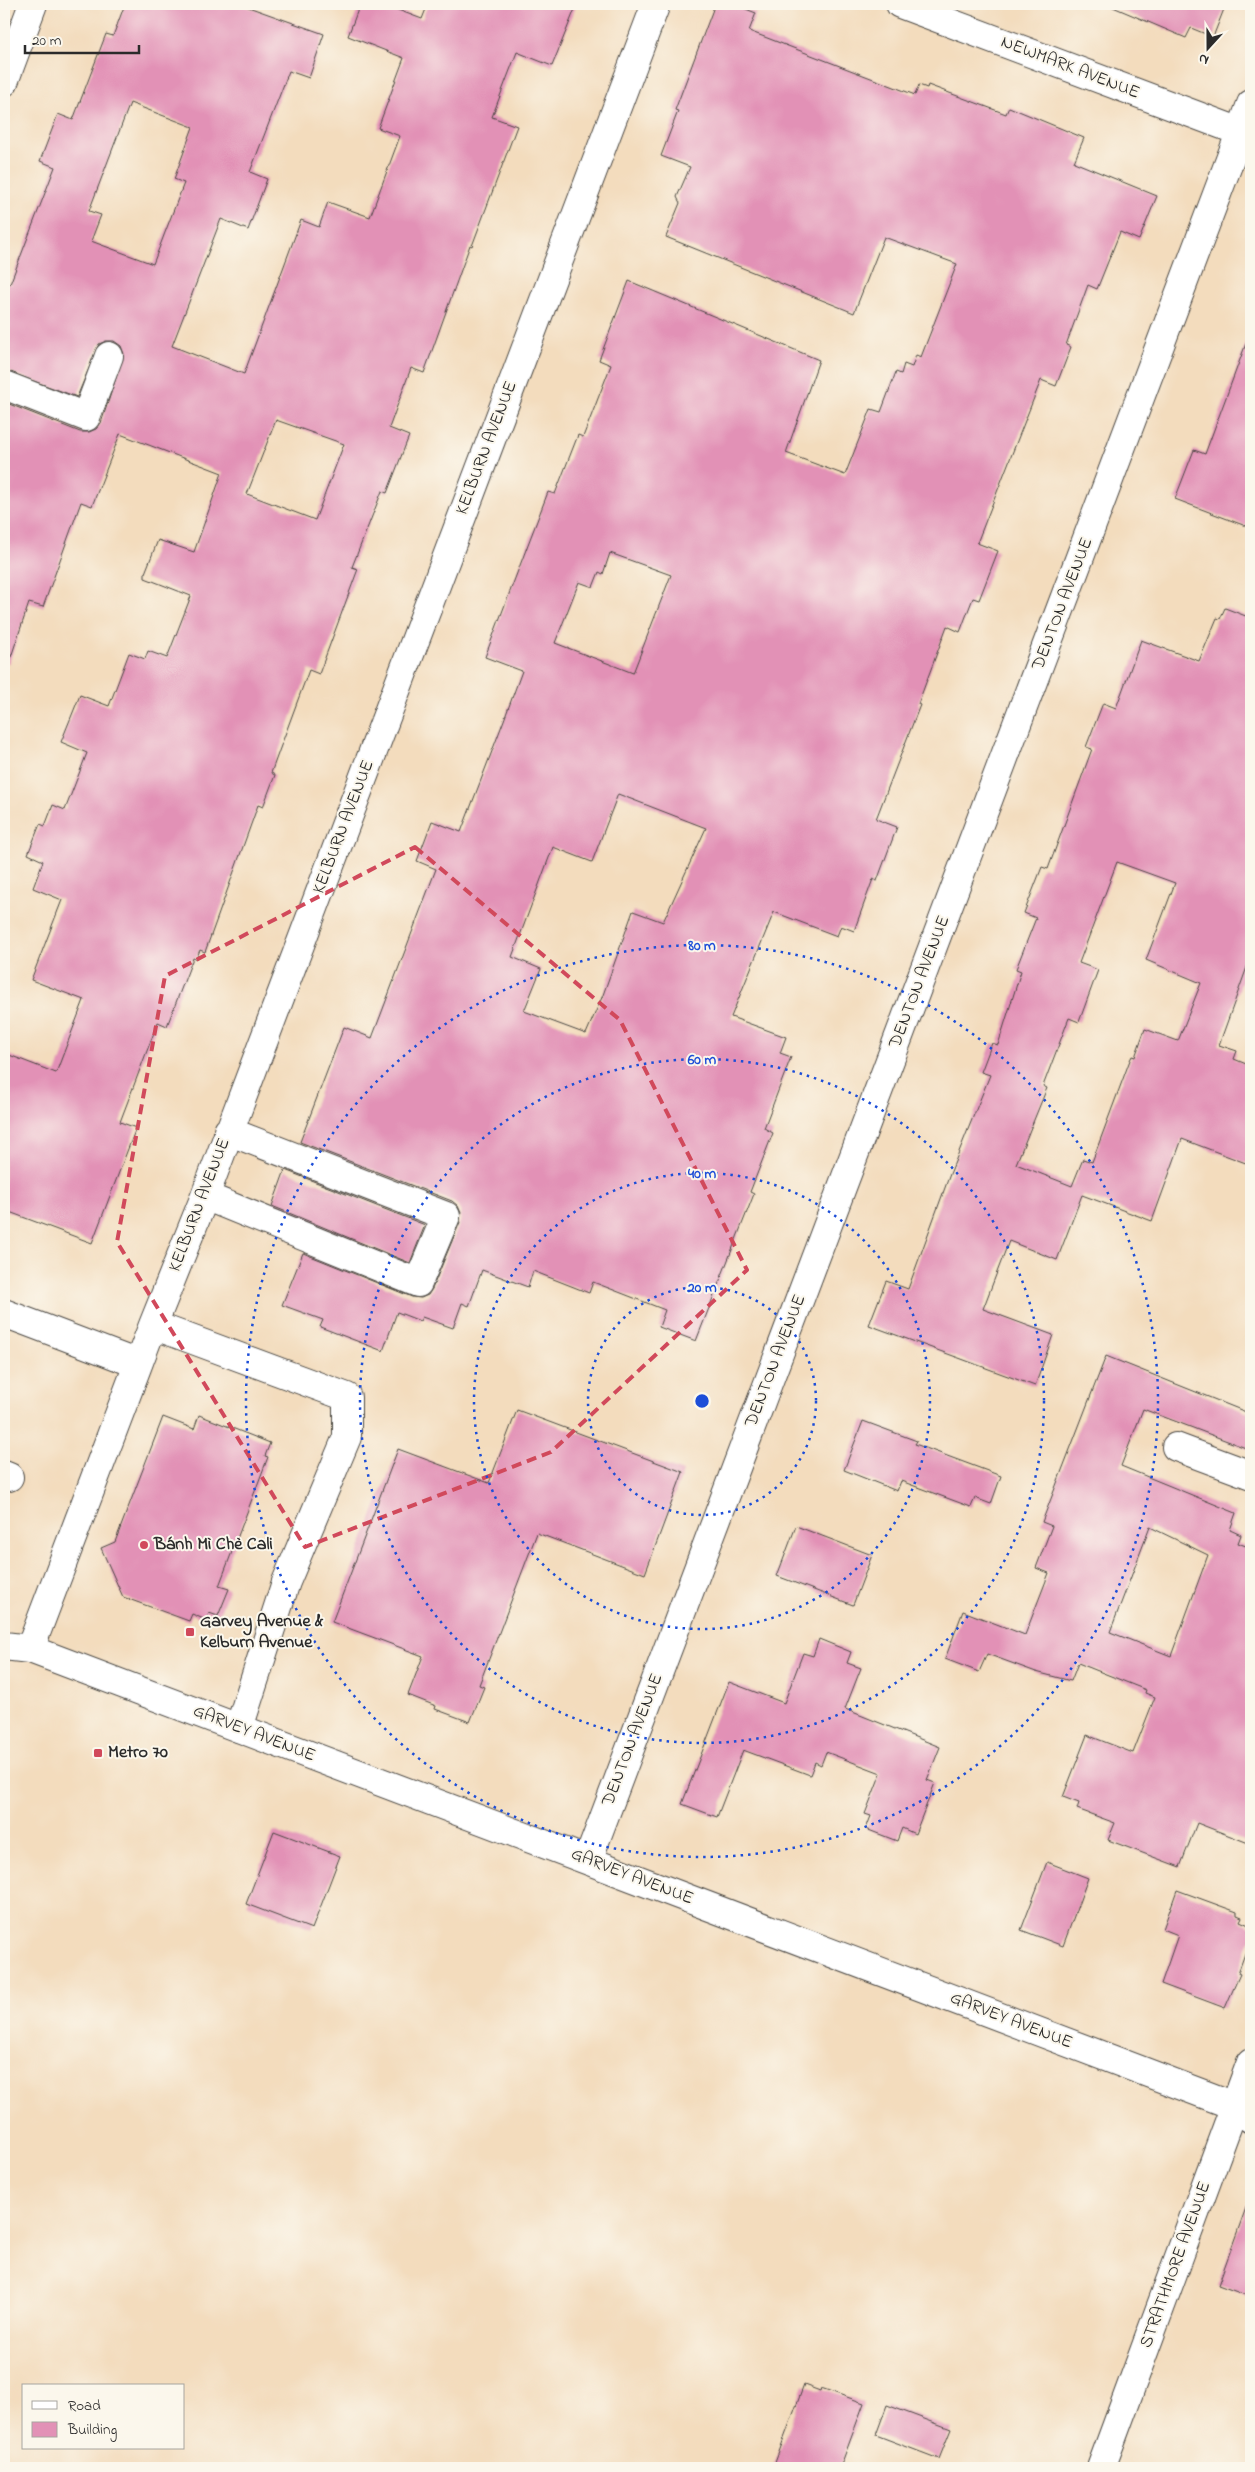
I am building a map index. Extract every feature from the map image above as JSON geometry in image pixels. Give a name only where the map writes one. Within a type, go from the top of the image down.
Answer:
[{"type":"street","points":[[4,82],[33,4]]},
{"type":"street","name":"KELBURN AVENUE","points":[[17,1647],[138,1364],[205,1196],[656,4]]},
{"type":"street","name":"NEWMARK AVENUE","points":[[900,4],[1240,132]]},
{"type":"street","name":"DENTON AVENUE","points":[[588,1860],[1251,104]]},
{"type":"street","points":[[4,385],[86,417],[110,356]]},
{"type":"street","points":[[205,1196],[418,1283],[446,1216],[228,1131]]},
{"type":"street","points":[[4,1312],[138,1364]]},
{"type":"street","points":[[153,1325],[347,1397],[347,1437],[286,1582],[239,1728]]},
{"type":"street","points":[[1176,1447],[1251,1475]]},
{"type":"street","name":"GARVEY AVENUE","points":[[4,1629],[17,1647],[239,1728],[1246,2110]]},
{"type":"street","name":"STRATHMORE AVENUE","points":[[1101,2468],[1246,2110],[1251,2062]]},
{"type":"highlighted area","points":[[415,847],[620,1020],[747,1270],[551,1452],[305,1547],[117,1242],[165,976]]},
{"type":"building","points":[[125,4],[240,4],[324,34],[309,78],[289,71],[250,172],[267,179],[248,230],[221,219],[172,346],[244,374],[301,220],[319,227],[328,202],[370,217],[400,136],[378,128],[404,58],[348,36],[360,4],[382,4],[422,19],[428,4],[577,4],[552,66],[517,52],[492,117],[517,126],[472,246],[470,245],[424,373],[411,368],[389,428],[409,436],[387,493],[382,491],[352,567],[358,569],[319,674],[309,670],[271,773],[275,775],[263,807],[258,805],[205,952],[200,950],[196,959],[193,958],[167,1026],[158,1022],[120,1122],[136,1128],[92,1243],[4,1210],[4,1053],[56,1073],[84,1000],[31,980],[62,900],[33,888],[43,861],[28,854],[40,824],[45,826],[53,805],[65,810],[87,753],[61,742],[80,695],[109,706],[129,653],[145,659],[148,651],[167,658],[191,596],[145,578],[145,573],[158,540],[194,552],[222,473],[120,434],[92,506],[81,502],[43,607],[29,603],[9,663],[4,662],[4,402],[80,432],[89,432],[96,429],[101,423],[124,354],[121,346],[114,341],[106,341],[99,344],[77,397],[4,370],[4,282],[10,284],[55,167],[40,161],[58,114],[73,120],[106,34],[113,36]],"holes":[[[130,103],[193,127],[174,179],[184,183],[153,264],[91,241],[101,215],[89,211]],[[276,420],[344,444],[315,520],[247,494]]]},
{"type":"building","points":[[715,4],[733,4],[756,13],[749,31],[915,95],[919,85],[927,88],[928,85],[1006,114],[1009,107],[1084,138],[1074,162],[1157,196],[1139,240],[1120,232],[1097,289],[1088,285],[1066,345],[1071,347],[1056,386],[1041,380],[977,543],[998,551],[979,600],[973,598],[960,632],[947,626],[918,704],[920,705],[876,819],[897,827],[877,881],[873,879],[854,931],[841,926],[837,936],[774,912],[731,1017],[786,1037],[780,1053],[791,1057],[764,1128],[773,1133],[750,1192],[754,1194],[696,1341],[659,1327],[665,1310],[593,1282],[589,1293],[533,1271],[528,1287],[482,1270],[469,1306],[462,1303],[453,1328],[422,1317],[420,1321],[397,1312],[383,1351],[320,1327],[323,1320],[282,1305],[303,1253],[412,1297],[421,1298],[428,1295],[432,1289],[460,1222],[461,1213],[458,1206],[452,1201],[300,1142],[344,1027],[372,1038],[436,869],[417,861],[432,821],[461,832],[504,720],[522,671],[485,657],[548,492],[555,494],[578,435],[583,437],[611,365],[599,360],[629,281],[819,360],[786,453],[845,475],[871,409],[881,412],[896,372],[901,374],[904,364],[912,367],[916,355],[921,357],[957,264],[884,237],[854,313],[666,237],[680,203],[677,197],[690,167],[661,156],[678,111],[675,110]],"holes":[[[610,553],[671,575],[633,673],[555,643],[579,582],[593,587],[599,572],[603,574]],[[618,794],[706,828],[663,922],[633,911],[603,995],[586,1034],[524,1011],[541,969],[512,957],[553,847],[592,862]]]},
{"type":"building","points":[[1106,4],[1226,4],[1213,37],[1191,28],[1186,38]]},
{"type":"building","points":[[1248,338],[1251,338],[1251,528],[1175,499],[1194,450],[1205,454]]},
{"type":"building","points":[[1225,608],[1251,618],[1251,956],[1219,1045],[1237,1051],[1234,1059],[1251,1066],[1251,1165],[1182,1139],[1152,1221],[1082,1195],[1057,1260],[1009,1241],[983,1309],[1053,1335],[1035,1386],[869,1325],[886,1281],[908,1289],[950,1174],[990,1075],[981,1072],[992,1043],[998,1045],[1021,971],[1016,969],[1036,918],[1024,913],[1042,867],[1048,869],[1092,749],[1086,747],[1103,703],[1116,708],[1141,640],[1199,661],[1217,618],[1220,619]],"holes":[[[1117,862],[1175,883],[1146,960],[1201,983],[1178,1041],[1145,1029],[1135,1057],[1132,1056],[1130,1060],[1092,1162],[1083,1159],[1072,1186],[1016,1164],[1047,1088],[1043,1086],[1069,1018],[1079,1022],[1098,970],[1079,963]]]},
{"type":"building","points":[[285,1170],[425,1225],[410,1263],[272,1206]]},
{"type":"building","points":[[1106,1356],[1251,1414],[1251,1450],[1143,1409],[1121,1466],[1236,1513],[1230,1530],[1241,1535],[1238,1543],[1251,1548],[1251,1844],[1197,1823],[1180,1867],[1108,1840],[1115,1823],[1077,1809],[1079,1803],[1063,1797],[1087,1735],[1133,1753],[1155,1697],[1145,1693],[1146,1690],[1078,1663],[1071,1681],[1036,1672],[987,1654],[979,1672],[945,1659],[963,1611],[1025,1635],[1049,1573],[1036,1568],[1052,1526],[1042,1522]],"holes":[[[1150,1527],[1208,1555],[1171,1656],[1110,1632]]]},
{"type":"building","points":[[517,1410],[683,1472],[645,1574],[537,1533],[479,1685],[484,1687],[470,1722],[435,1709],[436,1706],[408,1695],[423,1656],[332,1622],[398,1449],[489,1483]]},
{"type":"building","points":[[199,1415],[270,1443],[265,1456],[268,1457],[219,1586],[229,1589],[218,1616],[209,1613],[206,1620],[192,1614],[189,1621],[123,1597],[101,1548],[115,1542],[163,1417],[194,1429]]},
{"type":"building","points":[[863,1421],[917,1441],[915,1444],[1001,1476],[991,1504],[975,1498],[971,1507],[901,1481],[897,1491],[844,1470]]},
{"type":"building","points":[[796,1526],[872,1555],[853,1605],[777,1576]]},
{"type":"building","points":[[819,1639],[851,1652],[847,1663],[861,1668],[845,1709],[940,1747],[927,1780],[935,1783],[915,1834],[902,1828],[897,1841],[866,1829],[871,1816],[865,1814],[881,1773],[826,1752],[821,1765],[815,1762],[810,1775],[743,1750],[717,1817],[682,1804],[729,1682],[784,1703],[803,1653],[813,1656]]},
{"type":"building","points":[[274,1831],[340,1856],[312,1929],[246,1904]]},
{"type":"building","points":[[1047,1862],[1088,1878],[1063,1946],[1021,1930]]},
{"type":"building","points":[[1177,1890],[1237,1912],[1237,1915],[1242,1917],[1240,1921],[1251,1926],[1251,1937],[1238,1973],[1240,1974],[1225,2008],[1161,1984],[1178,1935],[1163,1929]]},
{"type":"building","points":[[1247,2205],[1251,2206],[1251,2297],[1218,2285]]},
{"type":"building","points":[[804,2385],[820,2391],[821,2388],[864,2403],[840,2468],[773,2468]]},
{"type":"building","points":[[887,2405],[951,2429],[939,2459],[876,2435]]},
{"type":"place","name":"Bánh Mì Chè Cali","points":[[144,1545]]},
{"type":"place","name":"Garvey Avenue & Kelburn Avenue","points":[[190,1632]]},
{"type":"place","name":"Metro 70","points":[[98,1753]]}]
